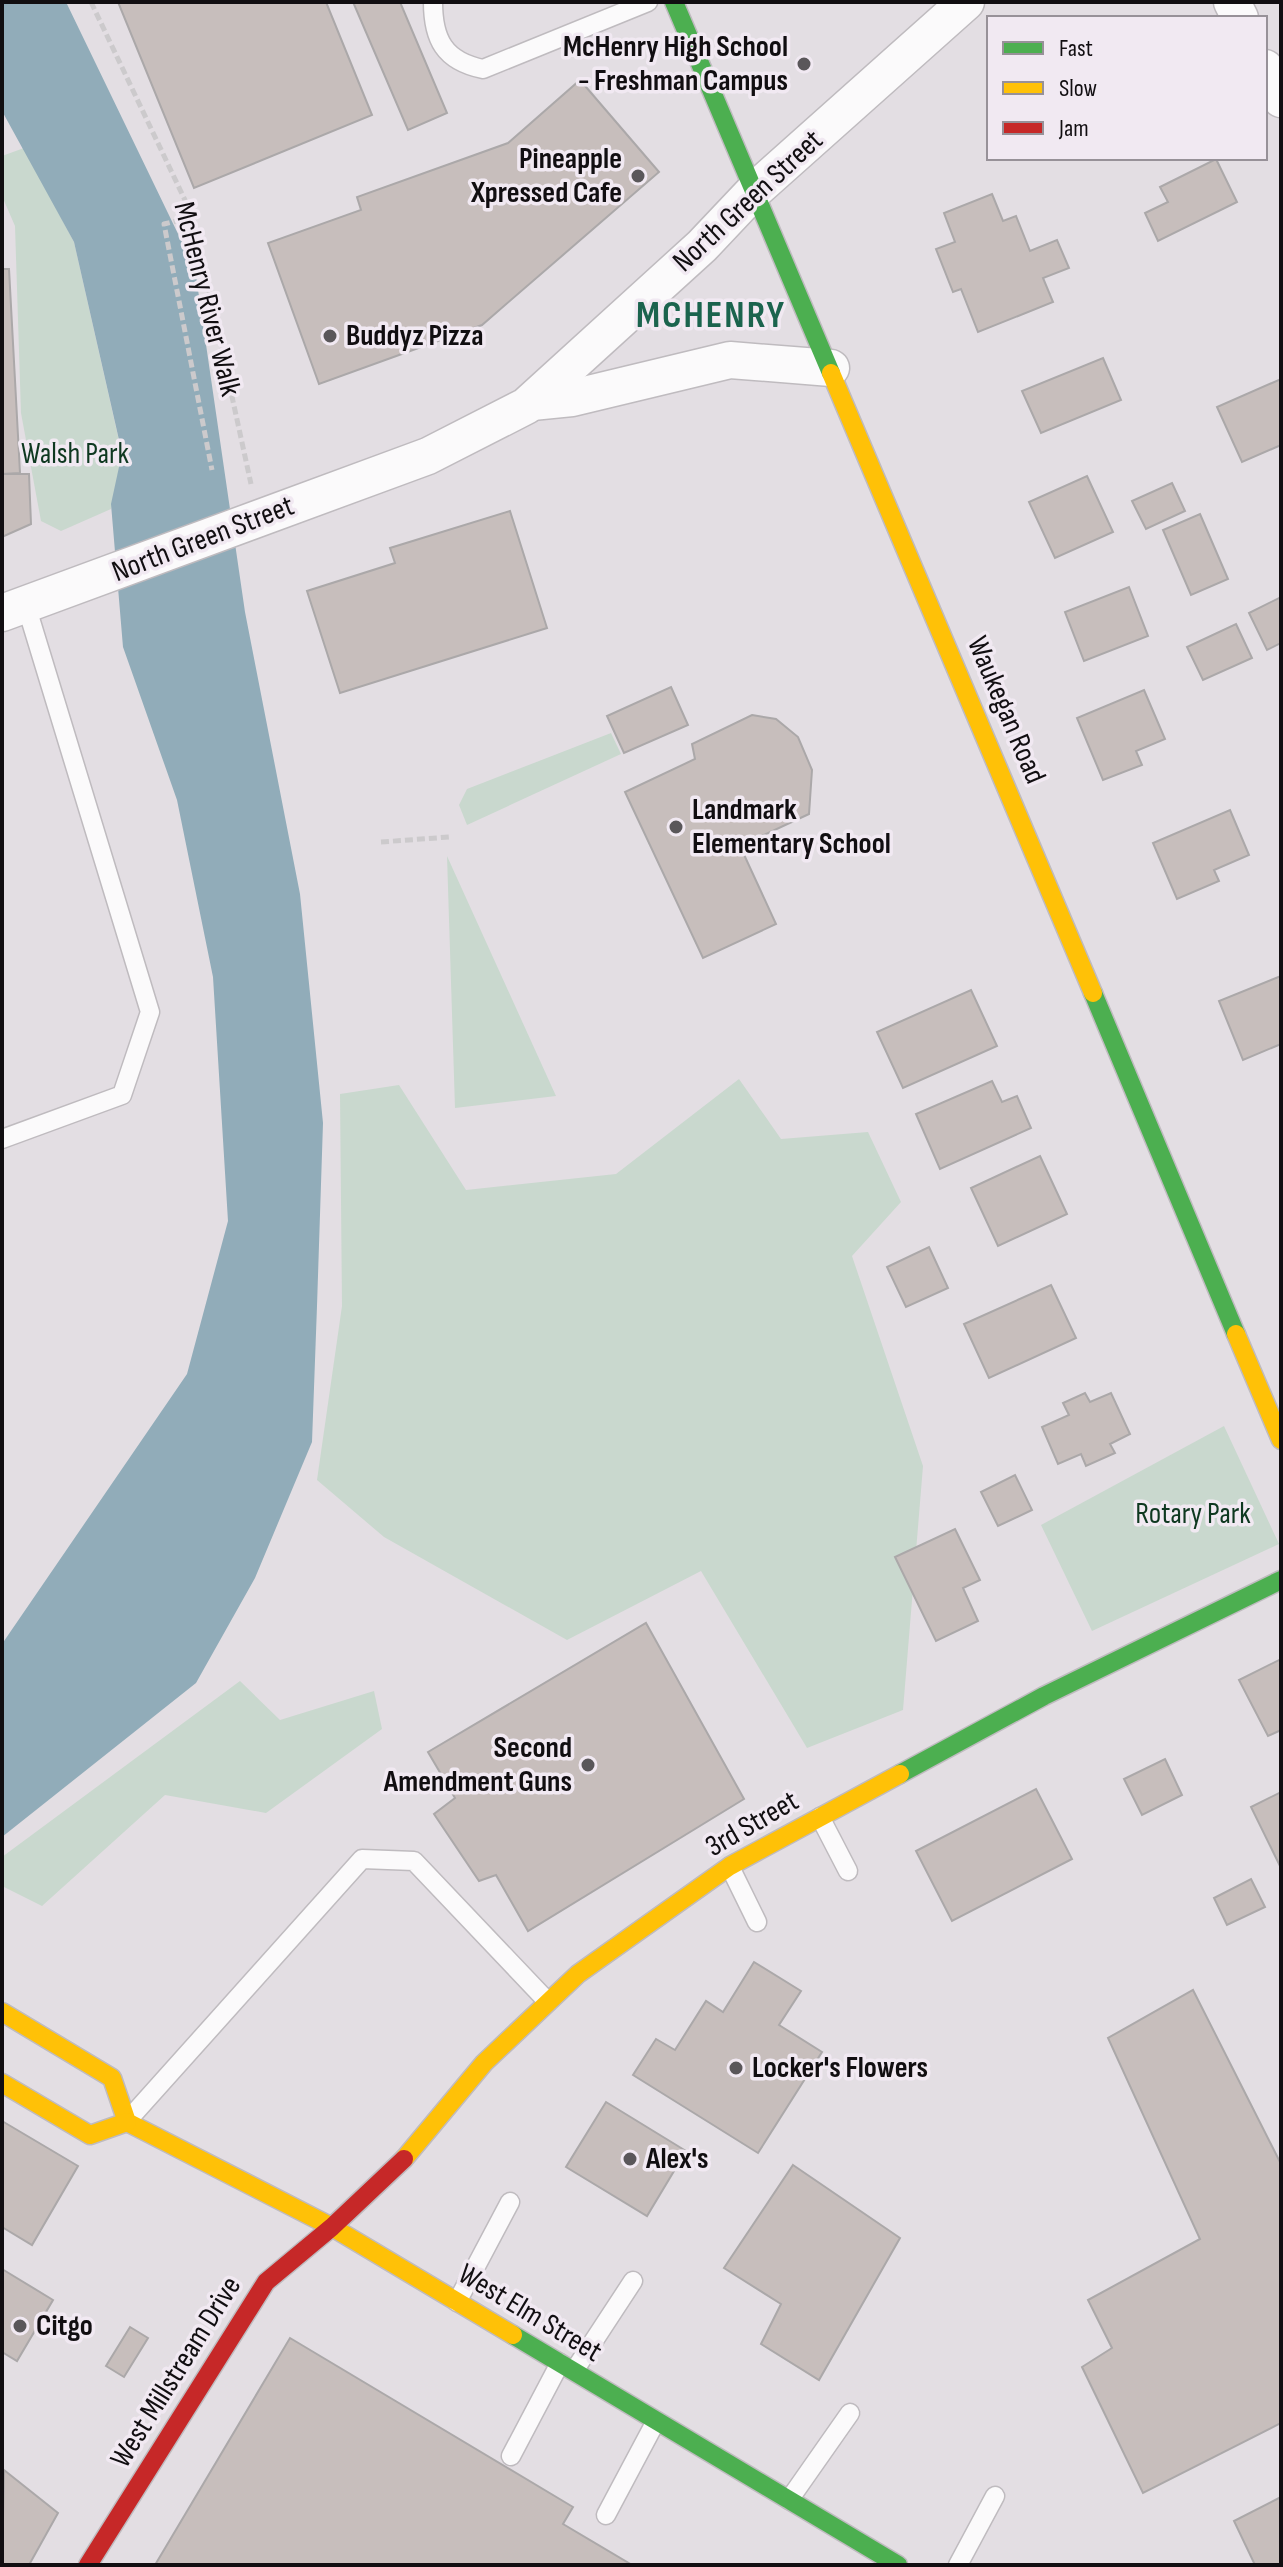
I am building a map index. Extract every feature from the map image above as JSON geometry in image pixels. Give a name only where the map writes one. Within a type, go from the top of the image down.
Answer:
[{"type":"street","name":"Waukegan Road","points":[[674,2],[1281,1440]]},
{"type":"street","name":"North Green Street","points":[[14,609],[428,456],[532,402],[702,246],[754,191],[966,2]]},
{"type":"street","points":[[1267,72],[1281,99]]},
{"type":"street","name":"North Green Street","points":[[532,402],[572,398],[730,360],[831,368]]},
{"type":"street","name":"3rd Street","points":[[332,2227],[405,2158],[484,2063],[578,1974],[730,1866],[1044,1696],[1281,1580]]},
{"type":"street","points":[[2,2012],[112,2078],[127,2122],[90,2135],[2,2083]]},
{"type":"street","name":"West Elm Street","points":[[127,2122],[332,2227],[898,2565]]},
{"type":"street","name":"West Millstream Drive","points":[[88,2565],[266,2282],[332,2227]]},
{"type":"lane","points":[[433,2],[433,26],[444,49],[463,65],[483,69],[648,2]]},
{"type":"lane","points":[[2,1139],[122,1095],[150,1012],[14,609]]},
{"type":"lane","points":[[820,1817],[848,1871]]},
{"type":"lane","points":[[127,2122],[362,1859],[414,1861],[548,2002]]},
{"type":"lane","points":[[730,1866],[757,1922]]},
{"type":"lane","points":[[457,2302],[510,2202]]},
{"type":"lane","points":[[511,2456],[567,2367],[633,2281]]},
{"type":"lane","points":[[789,2500],[850,2413]]},
{"type":"lane","points":[[606,2515],[656,2421]]},
{"type":"lane","points":[[958,2565],[995,2496]]},
{"type":"path","name":"McHenry River Walk","points":[[91,2],[193,217],[246,522]]},
{"type":"path","points":[[193,217],[164,224],[212,470]]},
{"type":"path","points":[[381,842],[449,837]]},
{"type":"green space","name":"Walsh Park","points":[[24,148],[74,242],[122,454],[111,509],[61,531],[41,521],[21,413],[15,226],[2,196],[2,156]]},
{"type":"green space","points":[[611,733],[621,754],[467,825],[459,805],[467,789]]},
{"type":"green space","points":[[447,856],[556,1096],[455,1108]]},
{"type":"green space","points":[[739,1079],[781,1139],[868,1132],[901,1202],[852,1256],[923,1466],[903,1710],[807,1748],[701,1571],[567,1640],[384,1537],[317,1480],[342,1306],[340,1094],[399,1085],[466,1190],[616,1174]]},
{"type":"green space","name":"Rotary Park","points":[[1224,1426],[1279,1544],[1092,1631],[1041,1525]]},
{"type":"green space","points":[[240,1681],[280,1720],[374,1691],[382,1729],[266,1813],[165,1795],[42,1906],[2,1886],[2,1857]]},
{"type":"water","points":[[2,2],[66,2],[195,269],[245,612],[300,894],[323,1123],[312,1442],[255,1578],[196,1683],[2,1837],[2,1644],[187,1374],[228,1221],[213,977],[177,800],[123,647],[111,504],[122,453],[74,242],[2,111]]},
{"type":"building","points":[[118,2],[326,2],[372,115],[194,188]]},
{"type":"building","points":[[353,2],[400,2],[447,113],[408,130]]},
{"type":"building","points":[[580,80],[659,172],[482,325],[319,384],[268,243],[361,210],[357,197],[508,143]]},
{"type":"building","points":[[1216,160],[1237,202],[1158,241],[1145,213],[1168,202],[1160,187]]},
{"type":"building","points":[[992,194],[1003,221],[1016,216],[1030,251],[1057,240],[1069,268],[1043,278],[1053,302],[978,332],[961,289],[953,292],[936,249],[955,242],[944,213]]},
{"type":"building","points":[[2,269],[9,269],[20,473],[2,474]]},
{"type":"building","points":[[1103,358],[1121,400],[1041,433],[1022,391]]},
{"type":"building","points":[[1281,379],[1281,445],[1242,462],[1217,407]]},
{"type":"building","points":[[2,474],[29,474],[31,524],[2,537]]},
{"type":"building","points":[[1087,476],[1113,532],[1055,558],[1029,502]]},
{"type":"building","points":[[1172,483],[1185,511],[1146,529],[1132,501]]},
{"type":"building","points":[[510,511],[547,628],[340,693],[307,591],[395,563],[390,548]]},
{"type":"building","points":[[1200,514],[1228,579],[1191,595],[1163,530]]},
{"type":"building","points":[[1129,587],[1148,636],[1084,661],[1065,612]]},
{"type":"building","points":[[1281,597],[1281,643],[1267,650],[1249,613]]},
{"type":"building","points":[[1236,624],[1252,658],[1203,680],[1187,647]]},
{"type":"building","points":[[671,687],[688,725],[624,753],[607,716]]},
{"type":"building","points":[[1144,690],[1165,739],[1136,751],[1142,765],[1103,780],[1077,718]]},
{"type":"building","name":"Landmark Elementary School","points":[[752,715],[776,719],[798,737],[812,770],[809,814],[740,846],[776,924],[703,958],[625,792],[695,759],[692,744]]},
{"type":"building","points":[[1230,810],[1249,855],[1214,870],[1219,881],[1177,899],[1153,843]]},
{"type":"building","points":[[1281,976],[1281,1044],[1243,1060],[1219,1001]]},
{"type":"building","points":[[971,990],[997,1046],[903,1088],[877,1032]]},
{"type":"building","points":[[992,1081],[1002,1102],[1017,1096],[1031,1128],[940,1169],[916,1114]]},
{"type":"building","points":[[1040,1156],[1067,1214],[998,1246],[971,1188]]},
{"type":"building","points":[[929,1247],[948,1288],[906,1307],[887,1267]]},
{"type":"building","points":[[1051,1285],[1076,1338],[989,1378],[964,1324]]},
{"type":"building","points":[[1085,1393],[1090,1402],[1111,1393],[1130,1434],[1110,1444],[1115,1453],[1086,1466],[1081,1454],[1058,1464],[1042,1427],[1069,1415],[1063,1403]]},
{"type":"building","points":[[1015,1475],[1032,1510],[998,1526],[981,1492]]},
{"type":"building","points":[[955,1529],[980,1580],[963,1588],[978,1621],[936,1641],[895,1557]]},
{"type":"building","points":[[646,1623],[744,1799],[528,1931],[496,1875],[479,1881],[434,1814],[455,1798],[428,1752]]},
{"type":"building","points":[[1281,1659],[1281,1730],[1268,1736],[1239,1680]]},
{"type":"building","points":[[1165,1759],[1182,1795],[1142,1815],[1124,1779]]},
{"type":"building","points":[[1036,1789],[1072,1859],[952,1921],[916,1851]]},
{"type":"building","points":[[1281,1792],[1281,1868],[1251,1807]]},
{"type":"building","points":[[1251,1879],[1265,1907],[1227,1925],[1214,1898]]},
{"type":"building","points":[[754,1962],[801,1991],[779,2025],[822,2052],[758,2153],[633,2075],[656,2039],[675,2050],[706,2001],[723,2012]]},
{"type":"building","points":[[1193,1990],[1281,2164],[1281,2423],[1143,2493],[1082,2367],[1112,2348],[1088,2300],[1200,2239],[1108,2038]]},
{"type":"building","points":[[606,2102],[686,2151],[647,2216],[566,2167]]},
{"type":"building","name":"Citgo","points":[[2,2121],[78,2166],[32,2245],[2,2227]]},
{"type":"building","points":[[793,2165],[900,2238],[819,2380],[761,2344],[781,2304],[724,2268]]},
{"type":"building","name":"Citgo","points":[[2,2269],[53,2300],[17,2361],[2,2352]]},
{"type":"building","points":[[130,2327],[148,2338],[124,2377],[106,2366]]},
{"type":"building","points":[[290,2338],[573,2507],[563,2524],[632,2565],[155,2565]]},
{"type":"building","points":[[4,2470],[58,2513],[29,2565],[2,2565]]},
{"type":"building","points":[[1281,2497],[1281,2565],[1255,2565],[1234,2521]]},
{"type":"traffic: fast","points":[[674,2],[831,373]]},
{"type":"traffic: fast","points":[[1093,993],[1236,1334]]},
{"type":"traffic: fast","points":[[900,1774],[1044,1696],[1281,1580]]},
{"type":"traffic: fast","points":[[513,2335],[898,2565]]},
{"type":"traffic: slow","points":[[831,373],[1093,993]]},
{"type":"traffic: slow","points":[[1236,1334],[1281,1440]]},
{"type":"traffic: slow","points":[[404,2159],[484,2063],[578,1974],[730,1866],[900,1774]]},
{"type":"traffic: slow","points":[[2,2012],[112,2078],[127,2122],[332,2227],[513,2335]]},
{"type":"traffic: slow","points":[[2,2083],[90,2135],[127,2122]]},
{"type":"traffic: jam","points":[[88,2565],[266,2282],[332,2227],[404,2159]]},
{"type":"place","name":"McHenry High School - Freshman Campus","points":[[804,64]]},
{"type":"place","name":"Pineapple Xpressed Cafe","points":[[638,176]]},
{"type":"place","name":"Buddyz Pizza","points":[[330,336]]},
{"type":"place","name":"Landmark Elementary School","points":[[676,827]]},
{"type":"place","name":"Second Amendment Guns","points":[[588,1765]]},
{"type":"place","name":"Locker's Flowers","points":[[736,2068]]},
{"type":"place","name":"Alex's","points":[[630,2159]]},
{"type":"place","name":"Citgo","points":[[20,2326]]},
{"type":"district","name":"MCHENRY","points":[[711,315]]}]
